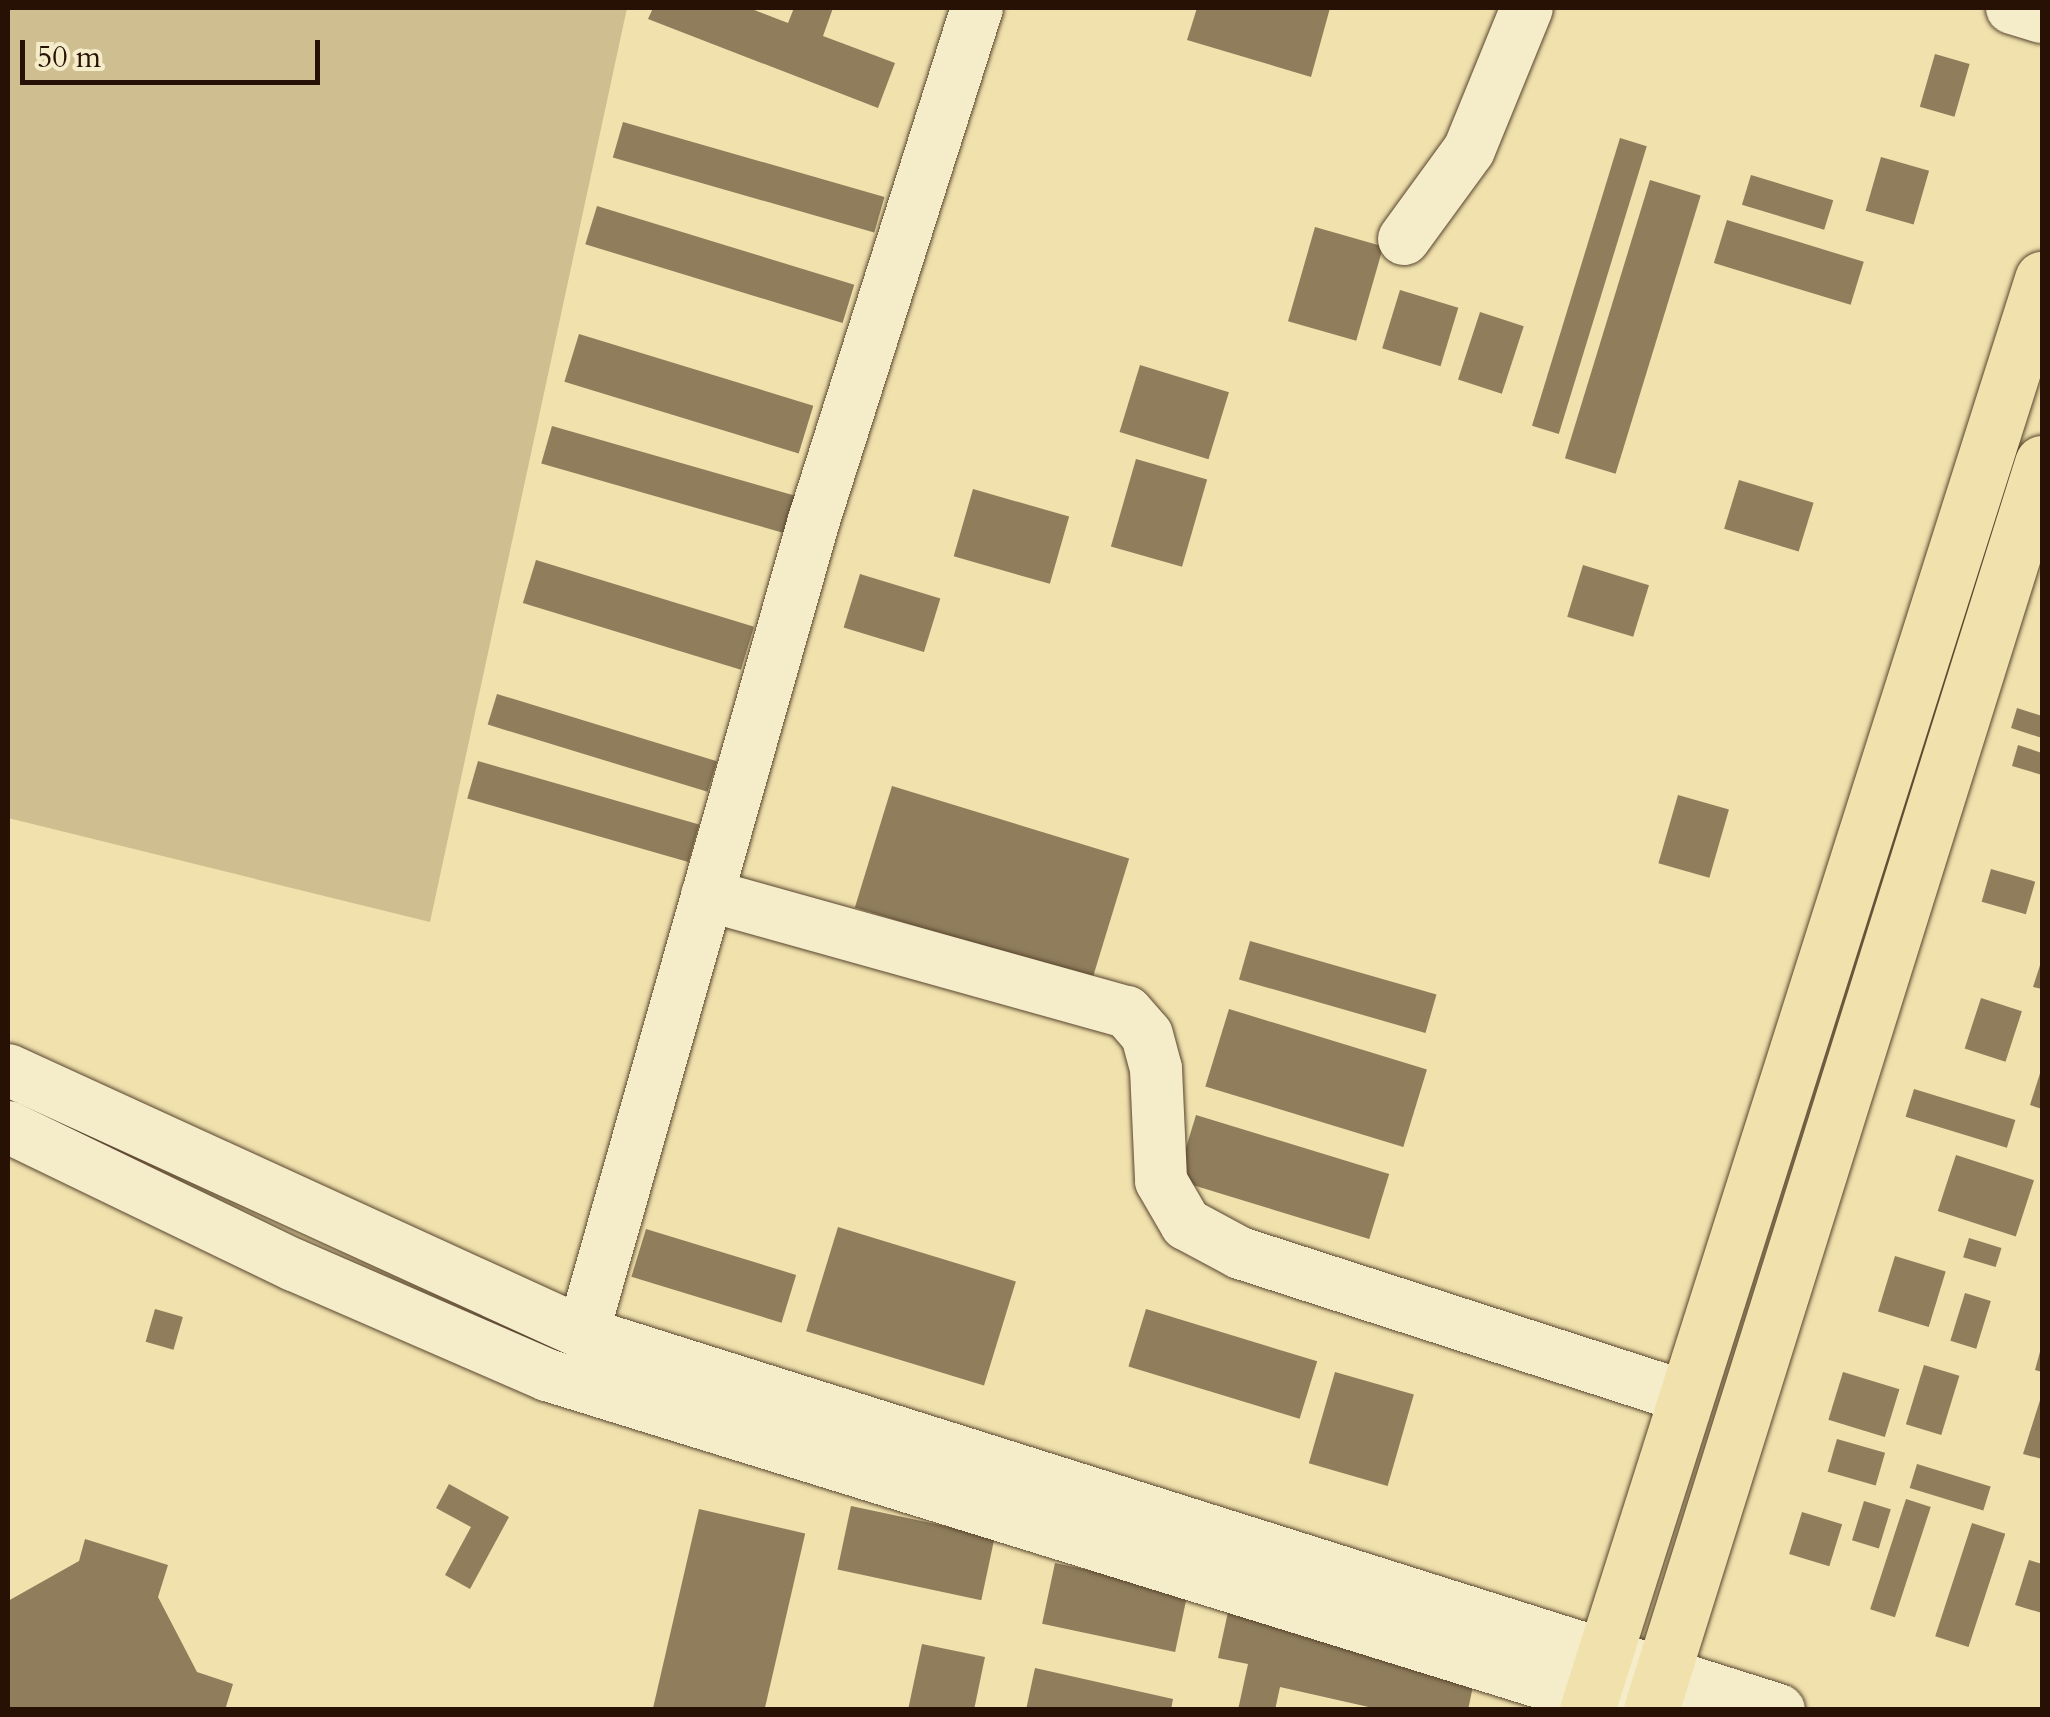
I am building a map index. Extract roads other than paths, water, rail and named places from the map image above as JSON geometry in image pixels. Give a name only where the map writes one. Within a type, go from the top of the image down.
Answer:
[{"type":"main road","points":[[1621,1692],[1686,1397],[2042,279]]},
{"type":"main road","points":[[1621,1692],[2042,464]]},
{"type":"main road","points":[[1972,506],[2024,525]]},
{"type":"street","points":[[583,1333],[814,520],[976,8]]},
{"type":"street","points":[[1404,239],[1469,150],[1526,8]]},
{"type":"street","points":[[2012,8],[2042,18]]},
{"type":"street","points":[[707,895],[1127,1012],[1147,1035],[1156,1069],[1161,1181],[1186,1224],[1240,1254],[1686,1397]]},
{"type":"street","points":[[8,1070],[583,1333],[1621,1692]]},
{"type":"street","points":[[8,1127],[294,1265],[547,1375],[1621,1692],[1779,1710]]}]
